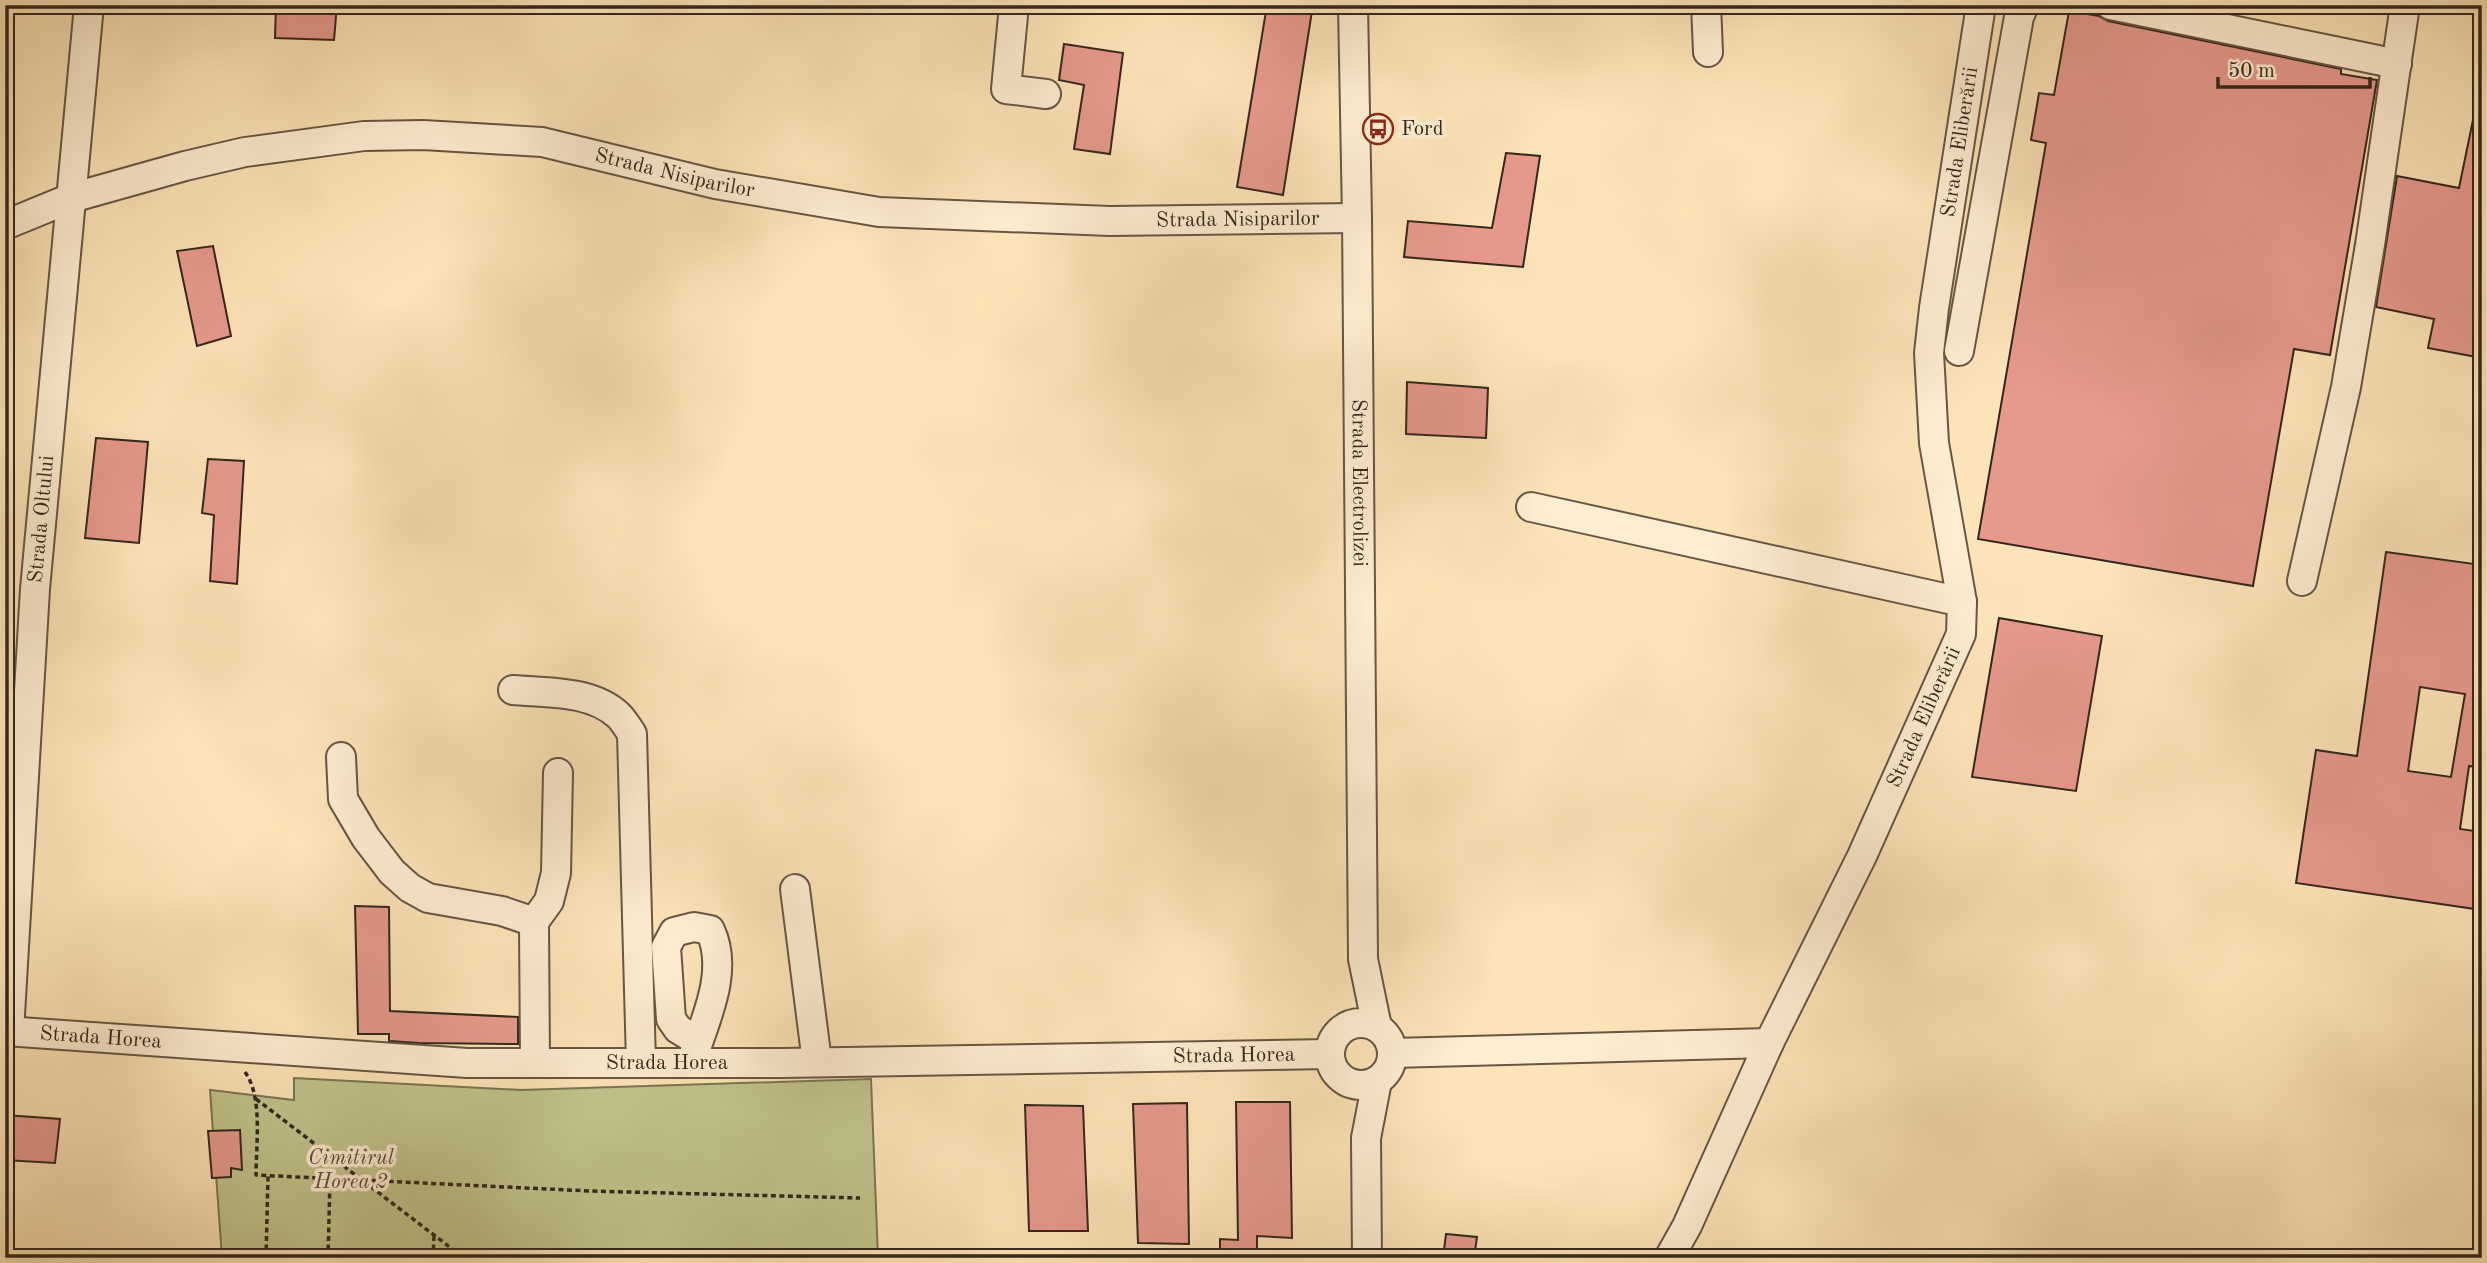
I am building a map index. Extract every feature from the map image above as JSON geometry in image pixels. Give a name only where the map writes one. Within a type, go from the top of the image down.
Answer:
[{"type":"street","name":"Strada Oltului","points":[[7,1032],[35,589],[89,5]]},
{"type":"street","points":[[1014,5],[1006,89],[1046,94]]},
{"type":"street","name":"Strada Electrolizei","points":[[1353,5],[1363,959],[1377,1027]]},
{"type":"street","points":[[1706,5],[1708,52]]},
{"type":"street","name":"Strada Eliberării","points":[[1668,1258],[1692,1215],[1769,1043],[1862,856],[1961,634],[1962,602],[1934,443],[1930,352],[1934,307],[1982,5]]},
{"type":"street","points":[[1959,351],[2019,17],[2024,5]]},
{"type":"street","points":[[2111,5],[2397,64]]},
{"type":"street","points":[[2302,581],[2346,387],[2405,5]]},
{"type":"street","name":"Strada Nisiparilor","points":[[5,225],[71,198],[245,152],[363,136],[423,135],[542,142],[715,184],[879,212],[1110,221],[1357,218]]},
{"type":"street","points":[[1531,507],[1962,602]]},
{"type":"street","points":[[513,690],[575,695],[598,702],[619,716],[632,734],[641,1063]]},
{"type":"street","points":[[341,757],[343,799],[366,838],[392,872],[410,888],[428,898],[502,911],[534,922]]},
{"type":"street","points":[[535,1063],[534,922],[549,901],[556,873],[558,773]]},
{"type":"street","points":[[795,889],[817,1062]]},
{"type":"street","name":"Strada Electrolizei","points":[[1348,1026],[1363,959]]},
{"type":"street","points":[[1347,1082],[1366,1085],[1377,1081],[1388,1069],[1392,1053],[1388,1038],[1377,1027],[1367,1024],[1348,1026],[1335,1038],[1330,1054],[1335,1070],[1347,1082],[1366,1138]]},
{"type":"street","name":"Strada Horea","points":[[7,1032],[467,1063],[641,1063],[694,1052],[817,1062],[1330,1054]]},
{"type":"street","points":[[1392,1053],[1769,1043]]},
{"type":"street","points":[[1367,1258],[1366,1138],[1377,1081]]},
{"type":"path","points":[[226,1048],[252,1082],[256,1099],[256,1175],[589,1191],[860,1198]]},
{"type":"path","points":[[256,1099],[464,1258]]},
{"type":"path","points":[[266,1258],[268,1176]]},
{"type":"path","points":[[328,1258],[330,1179]]},
{"type":"path","points":[[433,1258],[435,1235]]},
{"type":"green space","name":"Cimitirul Horea 2","points":[[294,1078],[521,1090],[871,1079],[878,1258],[222,1258],[210,1090],[294,1100]]},
{"type":"building","points":[[276,5],[337,5],[334,40],[275,38]]},
{"type":"building","points":[[1267,5],[1312,11],[1283,195],[1237,187]]},
{"type":"building","points":[[2069,11],[2341,69],[2341,74],[2377,80],[2330,355],[2294,349],[2253,586],[1978,539],[2046,143],[2031,140],[2039,93],[2054,95]]},
{"type":"building","points":[[1064,44],[1123,53],[1110,154],[1074,149],[1084,85],[1059,80]]},
{"type":"building","points":[[2474,115],[2482,115],[2482,358],[2428,348],[2434,319],[2376,307],[2397,176],[2459,188]]},
{"type":"building","points":[[1506,153],[1540,156],[1523,267],[1404,257],[1408,221],[1492,228]]},
{"type":"building","points":[[213,246],[231,336],[197,346],[177,251]]},
{"type":"building","points":[[1407,382],[1488,388],[1486,438],[1406,434]]},
{"type":"building","points":[[96,438],[148,442],[139,543],[85,538]]},
{"type":"building","points":[[208,459],[244,461],[237,584],[210,581],[214,515],[202,513]]},
{"type":"building","points":[[2386,552],[2482,565],[2482,768],[2469,766],[2460,829],[2482,832],[2482,910],[2296,883],[2316,750],[2357,756]],"holes":[[[2420,687],[2465,694],[2451,777],[2408,771]]]},
{"type":"building","points":[[1999,618],[2102,636],[2076,791],[1972,777]]},
{"type":"building","points":[[355,906],[389,907],[390,1011],[518,1017],[518,1044],[419,1043],[389,1041],[389,1034],[358,1034]]},
{"type":"building","points":[[1236,1102],[1290,1102],[1292,1238],[1257,1236],[1257,1258],[1220,1258],[1220,1239],[1238,1240]]},
{"type":"building","points":[[1187,1103],[1189,1244],[1138,1243],[1133,1104]]},
{"type":"building","points":[[1025,1105],[1083,1106],[1088,1231],[1029,1231]]},
{"type":"building","points":[[5,1115],[60,1119],[55,1163],[5,1160]]},
{"type":"building","points":[[240,1130],[242,1170],[231,1168],[231,1177],[212,1178],[208,1131]]},
{"type":"building","points":[[1446,1234],[1477,1237],[1474,1258],[1443,1258]]},
{"type":"place","name":"Ford","points":[[1378,129]]}]
